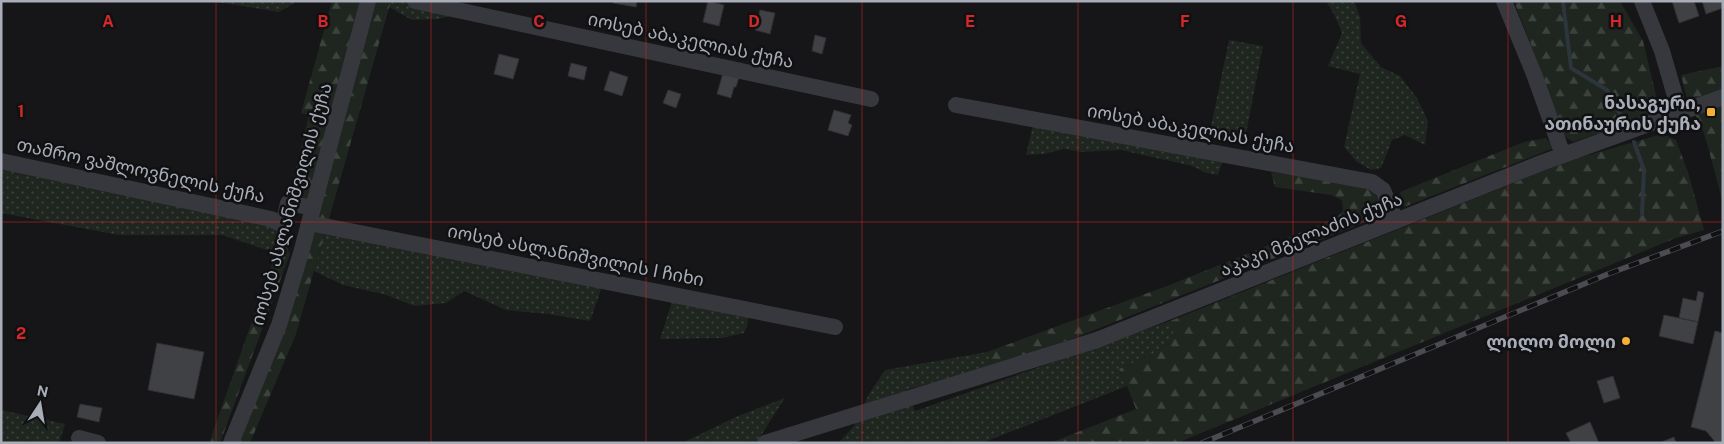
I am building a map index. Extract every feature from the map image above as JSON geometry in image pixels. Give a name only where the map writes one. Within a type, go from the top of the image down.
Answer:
[{"type":"street","name":"იოსებ ასლანიშვილის ქუჩა","points":[[231,443],[279,325],[303,247],[368,1]]},
{"type":"street","name":"იოსებ აბაკელიას ქუჩა","points":[[415,1],[871,99]]},
{"type":"street","points":[[1504,1],[1534,74],[1563,155]]},
{"type":"street","points":[[1642,1],[1662,51],[1680,113]]},
{"type":"street","name":"აკაკი მგელაძის ქუჩა","points":[[765,443],[1097,340],[1563,155],[1723,97]]},
{"type":"street","name":"იოსებ აბაკელიას ქუჩა","points":[[956,105],[1372,182],[1384,190],[1396,221]]},
{"type":"street","name":"თამრო ვაშლოვნელის ქუჩა","points":[[1,161],[271,219],[283,225],[288,203],[311,216]]},
{"type":"street","name":"იოსებ ასლანიშვილის I ჩიხი","points":[[311,216],[835,327]]},
{"type":"street","points":[[283,225],[303,247]]},
{"type":"street","points":[[79,438],[98,443]]},
{"type":"green space","points":[[211,1],[298,1],[279,12]]},
{"type":"green space","points":[[332,1],[391,1],[327,226],[309,223],[313,208],[288,203],[309,115],[301,113]]},
{"type":"green space","points":[[391,1],[415,1],[465,12],[439,19],[412,20],[389,7]]},
{"type":"green space","points":[[1326,1],[1354,1],[1360,17],[1361,43],[1381,67],[1400,76],[1417,98],[1428,121],[1425,145],[1405,135],[1392,140],[1381,168],[1371,170],[1357,162],[1344,147],[1360,74],[1328,66],[1342,33]]},
{"type":"green space","points":[[1514,1],[1620,1],[1643,41],[1660,112],[1573,142],[1563,135]]},
{"type":"green space","points":[[1229,40],[1263,46],[1244,144],[1209,136]]},
{"type":"green space","points":[[1723,66],[1723,203],[1702,128],[1687,99],[1681,75]]},
{"type":"green space","points":[[1033,125],[1223,160],[1218,175],[1206,173],[1192,166],[1121,150],[1081,152],[1065,149],[1043,154],[1026,155]]},
{"type":"green space","points":[[1662,134],[1676,140],[1688,172],[1704,230],[1676,238],[1177,443],[1050,443],[1136,409],[1119,369],[1149,356],[1171,343],[1174,327],[1170,321],[1568,161]]},
{"type":"green space","points":[[1546,138],[1554,148],[1404,207],[1400,192],[1524,142]]},
{"type":"green space","points":[[1,161],[283,225],[276,253],[222,235],[119,235],[1,213]]},
{"type":"green space","points":[[1271,172],[1354,184],[1372,189],[1378,199],[1383,215],[1072,339],[992,366],[987,352],[1167,286],[1334,219],[1343,211],[1342,200],[1331,195],[1275,187]]},
{"type":"green space","points":[[327,226],[604,281],[590,321],[506,310],[464,291],[446,303],[414,306],[387,295],[343,285],[314,271]]},
{"type":"green space","points":[[314,229],[325,232],[296,334],[250,443],[236,443]]},
{"type":"green space","points":[[281,233],[290,254],[220,443],[209,443],[276,253]]},
{"type":"green space","points":[[674,295],[747,309],[748,324],[744,333],[722,338],[660,339]]},
{"type":"green space","points":[[1170,321],[1175,327],[1171,343],[1149,356],[1119,369],[1127,386],[982,443],[838,443],[854,426],[869,394],[885,370],[987,352],[992,366],[906,390],[915,411]]},
{"type":"green space","points":[[785,398],[756,443],[682,443],[738,416]]},
{"type":"green space","points":[[1,410],[65,424],[59,443],[1,443]]},
{"type":"building","points":[[614,1],[637,1],[636,7],[613,3]]},
{"type":"building","points":[[708,1],[724,5],[719,26],[703,22]]},
{"type":"building","points":[[1672,1],[1694,1],[1699,16],[1679,23]]},
{"type":"building","points":[[1702,1],[1723,1],[1723,8],[1706,14]]},
{"type":"building","points":[[760,10],[775,13],[770,34],[755,30]]},
{"type":"building","points":[[815,35],[826,38],[822,54],[812,51]]},
{"type":"building","points":[[499,54],[519,59],[513,79],[494,74]]},
{"type":"building","points":[[571,63],[587,67],[584,80],[568,76]]},
{"type":"building","points":[[610,71],[628,77],[622,96],[604,90]]},
{"type":"building","points":[[723,73],[739,77],[731,98],[717,94]]},
{"type":"building","points":[[668,90],[681,94],[676,108],[663,103]]},
{"type":"building","points":[[834,110],[851,115],[848,123],[852,125],[848,136],[828,130]]},
{"type":"building","points":[[1698,291],[1704,293],[1698,322],[1679,318],[1683,298],[1696,301]]},
{"type":"building","points":[[1664,315],[1698,322],[1693,344],[1659,336]]},
{"type":"building","points":[[1715,331],[1723,333],[1723,443],[1716,443],[1706,431],[1691,427]]},
{"type":"building","points":[[157,343],[204,352],[194,399],[148,390]]},
{"type":"building","points":[[1613,376],[1620,398],[1604,403],[1597,381]]},
{"type":"building","points":[[80,404],[102,408],[99,422],[77,417]]},
{"type":"building","points":[[1590,422],[1599,443],[1571,443],[1566,433]]},
{"type":"building","points":[[1674,437],[1676,443],[1659,443]]},
{"type":"waterway","points":[[1563,1],[1571,68],[1607,90],[1624,121]]},
{"type":"waterway","points":[[1634,142],[1644,170],[1642,214]]},
{"type":"railway","points":[[1202,443],[1608,274],[1723,231]]},
{"type":"place","name":"ნასაგური, ათინაურის ქუჩა","points":[[1711,112]]},
{"type":"place","name":"ლილო მოლი","points":[[1626,341]]}]
